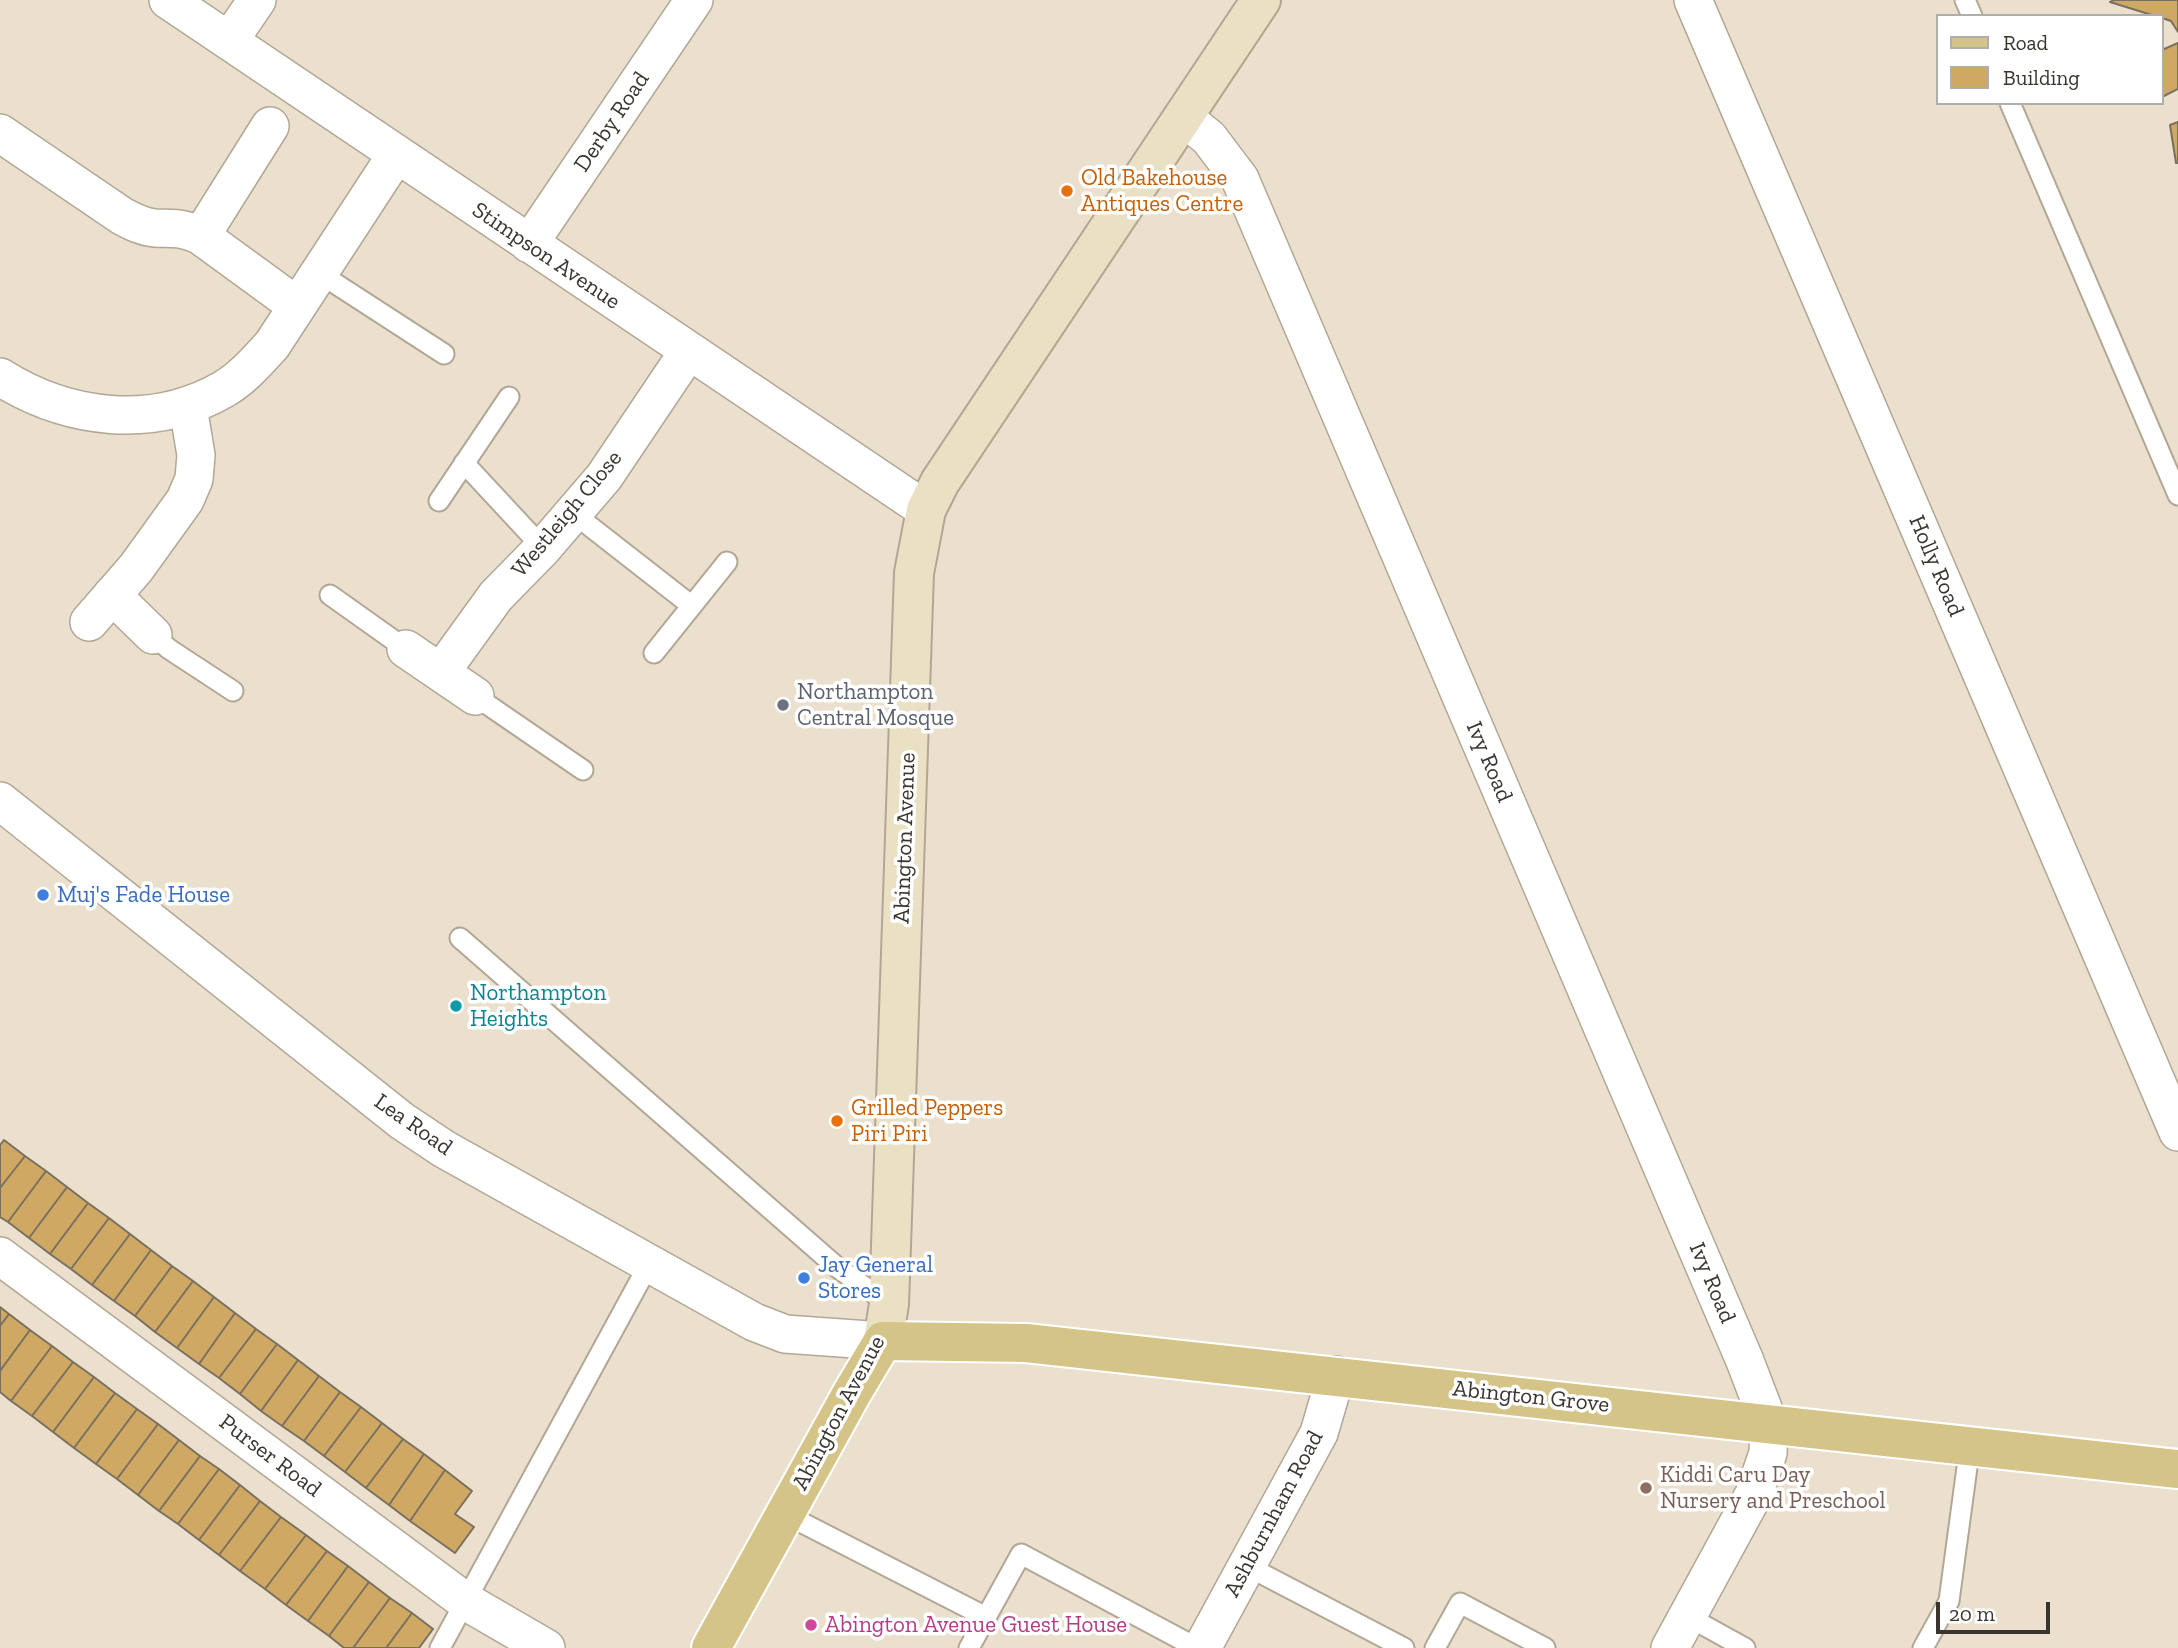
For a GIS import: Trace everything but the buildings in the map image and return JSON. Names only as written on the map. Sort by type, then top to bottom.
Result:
[{"type":"main road","name":"Abington Avenue","points":[[711,1648],[883,1341],[889,1304],[914,573],[926,510],[940,482],[1261,0]]},
{"type":"main road","name":"Abington Grove","points":[[883,1341],[1026,1343],[2178,1469]]},
{"type":"street","name":"Stimpson Avenue","points":[[168,0],[926,510]]},
{"type":"street","points":[[229,41],[257,0]]},
{"type":"street","name":"Derby Road","points":[[530,244],[694,0]]},
{"type":"street","name":"Holly Road","points":[[1693,0],[2178,1132]]},
{"type":"street","name":"Ivy Road","points":[[1183,117],[1209,138],[1240,179],[1745,1361],[1769,1424]]},
{"type":"street","points":[[201,236],[270,126]]},
{"type":"street","points":[[0,133],[122,216],[138,224],[155,228],[177,227],[201,236],[298,306]]},
{"type":"street","points":[[0,377],[30,394],[60,406],[92,414],[134,415],[188,407],[226,388],[250,368],[271,345],[396,155]]},
{"type":"street","name":"Westleigh Close","points":[[441,672],[496,596],[543,548],[604,477],[688,352]]},
{"type":"street","points":[[153,635],[100,609],[136,568],[185,500],[194,479],[195,455],[188,407]]},
{"type":"street","points":[[406,649],[475,696]]},
{"type":"street","name":"Lea Road","points":[[0,801],[402,1121],[444,1149],[737,1313],[785,1334],[883,1341]]},
{"type":"street","name":"Purser Road","points":[[0,1256],[465,1601],[546,1648]]},
{"type":"street","name":"Ashburnham Road","points":[[1199,1648],[1319,1433],[1336,1375]]},
{"type":"street","points":[[1670,1648],[1754,1494],[1768,1453],[1769,1424]]},
{"type":"lane","points":[[2011,105],[2178,495]]},
{"type":"lane","points":[[319,273],[444,354]]},
{"type":"lane","points":[[439,501],[509,397]]},
{"type":"lane","points":[[464,463],[543,548]]},
{"type":"lane","points":[[573,513],[692,606]]},
{"type":"lane","points":[[654,653],[727,562]]},
{"type":"lane","points":[[330,595],[406,649]]},
{"type":"lane","points":[[153,635],[169,649],[233,691]]},
{"type":"lane","points":[[475,696],[583,770]]},
{"type":"lane","points":[[460,938],[838,1268],[889,1304]]},
{"type":"lane","points":[[440,1648],[649,1264]]},
{"type":"lane","points":[[1923,1648],[1949,1601],[1969,1445]]},
{"type":"lane","points":[[785,1514],[986,1617]]},
{"type":"lane","points":[[969,1648],[1021,1554],[1199,1648]]},
{"type":"lane","points":[[1247,1566],[1405,1648]]},
{"type":"lane","points":[[1435,1648],[1460,1603],[1545,1648]]},
{"type":"lane","points":[[1687,1616],[1745,1648]]},
{"type":"place","name":"Old Bakehouse Antiques Centre","points":[[1067,191]]},
{"type":"place","name":"Northampton Central Mosque","points":[[783,705]]},
{"type":"place","name":"Muj's Fade House","points":[[43,895]]},
{"type":"place","name":"Northampton Heights","points":[[456,1006]]},
{"type":"place","name":"Grilled Peppers Piri Piri","points":[[837,1121]]},
{"type":"place","name":"Jay General Stores","points":[[804,1278]]},
{"type":"place","name":"Kiddi Caru Day Nursery and Preschool","points":[[1646,1488]]},
{"type":"place","name":"Abington Avenue Guest House","points":[[811,1625]]}]
